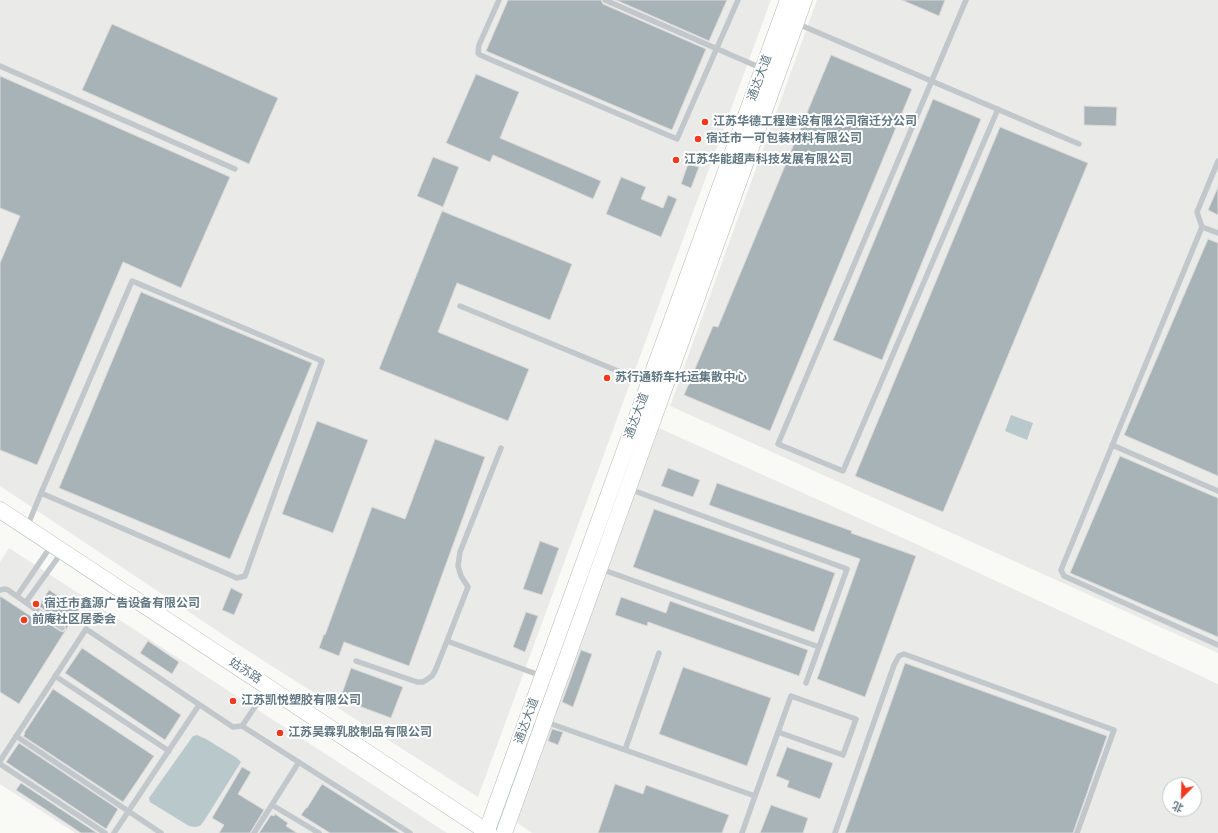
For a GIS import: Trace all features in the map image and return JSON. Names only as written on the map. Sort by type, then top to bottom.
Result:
[{"type":"main road","name":"通达大道","points":[[487,832],[613,483],[656,387],[789,21],[788,0]]},
{"type":"main road","name":"通达大道","points":[[504,833],[628,489],[656,387],[763,69],[789,21],[804,0]]},
{"type":"main road","name":"姑苏路","points":[[0,510],[487,832]]},
{"type":"lane","points":[[499,0],[479,45],[478,53],[480,55],[677,139],[738,0]]},
{"type":"lane","points":[[605,0],[763,69]]},
{"type":"lane","points":[[966,0],[778,444],[843,471],[998,109]]},
{"type":"lane","points":[[789,21],[1079,144]]},
{"type":"lane","points":[[0,66],[235,170]]},
{"type":"lane","points":[[1218,161],[1197,212],[1202,227],[1061,570],[1064,576],[1218,645]]},
{"type":"lane","points":[[1202,227],[1218,233]]},
{"type":"lane","points":[[26,527],[132,281],[322,361],[245,576],[237,578],[41,493]]},
{"type":"lane","points":[[460,306],[656,387]]},
{"type":"lane","points":[[1112,445],[1218,491]]},
{"type":"lane","points":[[356,662],[417,682],[423,682],[435,672],[468,587],[461,576],[458,566],[460,552],[501,448]]},
{"type":"lane","points":[[613,483],[847,569],[806,683]]},
{"type":"lane","points":[[17,596],[58,548]]},
{"type":"lane","points":[[26,602],[58,548]]},
{"type":"lane","points":[[584,563],[819,647]]},
{"type":"lane","points":[[0,590],[5,589],[17,596],[62,628]]},
{"type":"lane","points":[[105,833],[0,762],[86,629],[233,727],[242,726],[410,833]]},
{"type":"lane","points":[[447,641],[558,682]]},
{"type":"lane","points":[[625,750],[659,652]]},
{"type":"lane","points":[[835,833],[894,664],[899,656],[904,654],[1114,730],[1077,833]]},
{"type":"lane","points":[[55,676],[169,751]]},
{"type":"lane","points":[[242,726],[268,687]]},
{"type":"lane","points":[[742,833],[755,796],[778,732],[791,696],[856,720],[843,755],[778,732]]},
{"type":"lane","points":[[114,833],[199,705]]},
{"type":"lane","points":[[528,716],[755,796]]},
{"type":"lane","points":[[16,736],[161,833]]},
{"type":"lane","points":[[254,833],[299,762]]},
{"type":"lane","points":[[272,805],[319,833]]},
{"type":"shaded area","points":[[0,0],[771,0],[478,797],[231,640],[0,486]]},
{"type":"shaded area","points":[[817,0],[1218,0],[1218,653],[670,406]]},
{"type":"shaded area","points":[[1011,415],[1033,423],[1027,440],[1005,431]]},
{"type":"shaded area","points":[[659,428],[925,548],[1218,684],[1218,833],[532,833],[516,822]]},
{"type":"shaded area","points":[[9,548],[447,833],[75,833],[0,784],[0,562]]},
{"type":"shaded area","points":[[197,735],[237,758],[241,762],[204,821],[200,826],[195,827],[189,826],[150,802],[149,798],[193,736]]},
{"type":"building","points":[[508,0],[601,0],[603,4],[706,49],[672,130],[486,51]]},
{"type":"building","points":[[616,0],[727,0],[709,41]]},
{"type":"building","points":[[902,0],[945,0],[939,16]]},
{"type":"building","points":[[112,24],[278,98],[249,164],[82,90]]},
{"type":"building","points":[[831,55],[912,89],[770,431],[684,395],[713,326],[718,327]]},
{"type":"building","points":[[476,74],[519,92],[500,138],[601,181],[593,199],[493,155],[490,162],[446,143]]},
{"type":"building","points":[[0,76],[230,177],[181,288],[123,262],[37,465],[0,450],[0,263],[20,216],[0,208]]},
{"type":"building","points":[[933,99],[981,119],[882,360],[833,340]]},
{"type":"building","points":[[1084,106],[1117,107],[1116,126],[1084,125]]},
{"type":"building","points":[[1000,127],[1088,163],[943,512],[855,476]]},
{"type":"building","points":[[433,157],[459,167],[443,207],[417,196]]},
{"type":"building","points":[[688,164],[699,167],[691,188],[681,184]]},
{"type":"building","points":[[621,177],[646,187],[641,199],[663,208],[668,195],[677,199],[661,237],[606,214]]},
{"type":"building","points":[[1218,187],[1218,215],[1208,210]]},
{"type":"building","points":[[442,211],[572,264],[550,320],[457,283],[438,332],[529,369],[508,421],[379,369]]},
{"type":"building","points":[[1208,239],[1218,243],[1218,476],[1124,435]]},
{"type":"building","points":[[141,292],[312,363],[230,559],[59,488]]},
{"type":"building","points":[[317,421],[368,440],[333,533],[282,514]]},
{"type":"building","points":[[435,439],[485,457],[409,666],[344,642],[339,656],[319,648],[372,507],[405,519]]},
{"type":"building","points":[[1120,456],[1218,498],[1218,637],[1070,573]]},
{"type":"building","points":[[668,468],[700,480],[693,497],[661,486]]},
{"type":"building","points":[[717,483],[852,531],[851,533],[916,556],[865,697],[817,679],[860,559],[709,505]]},
{"type":"building","points":[[654,509],[835,573],[814,632],[633,567]]},
{"type":"building","points":[[540,541],[559,548],[542,595],[523,589]]},
{"type":"building","points":[[231,588],[243,594],[234,615],[222,610]]},
{"type":"building","points":[[49,590],[79,609],[19,704],[0,692],[0,596],[32,617],[34,614],[63,632],[66,629],[65,625],[39,606]]},
{"type":"building","points":[[621,597],[666,613],[670,601],[808,650],[799,676],[648,622],[647,626],[615,615]]},
{"type":"building","points":[[526,612],[538,616],[525,652],[513,647]]},
{"type":"building","points":[[148,641],[179,662],[172,674],[140,653]]},
{"type":"building","points":[[82,648],[181,715],[165,740],[65,673]]},
{"type":"building","points":[[581,650],[592,654],[573,707],[562,702]]},
{"type":"building","points":[[905,663],[1107,736],[1073,833],[845,833]]},
{"type":"building","points":[[683,667],[771,698],[747,766],[659,734]]},
{"type":"building","points":[[351,668],[403,687],[391,718],[340,699]]},
{"type":"building","points":[[53,689],[154,756],[123,802],[23,736]]},
{"type":"building","points":[[552,729],[563,732],[558,745],[548,741]]},
{"type":"building","points":[[19,743],[118,809],[106,829],[6,762]]},
{"type":"building","points":[[787,747],[833,763],[820,799],[787,787],[789,781],[776,776]]},
{"type":"building","points":[[242,767],[251,772],[238,794],[264,810],[250,833],[219,833],[224,825],[212,818]]},
{"type":"building","points":[[21,783],[97,833],[81,833],[16,790]]},
{"type":"building","points":[[322,784],[400,833],[330,833],[301,815]]},
{"type":"building","points":[[615,784],[643,794],[646,785],[729,815],[722,833],[598,833]]},
{"type":"building","points":[[771,805],[808,818],[803,833],[760,833]]},
{"type":"building","points":[[275,814],[288,823],[286,826],[297,833],[259,833],[271,815],[274,816]]},
{"type":"place","name":"江苏华德工程建设有限公司宿迁分公司","points":[[705,122]]},
{"type":"place","name":"宿迁市一可包装材料有限公司","points":[[698,139]]},
{"type":"place","name":"江苏华能超声科技发展有限公司","points":[[676,160]]},
{"type":"place","name":"苏行通轿车托运集散中心","points":[[607,378]]},
{"type":"place","name":"宿迁市鑫源广告设备有限公司","points":[[36,604]]},
{"type":"place","name":"前庵社区居委会","points":[[24,620]]},
{"type":"place","name":"江苏凯悦塑胶有限公司","points":[[233,701]]},
{"type":"place","name":"江苏昊霖乳胶制品有限公司","points":[[280,733]]}]
